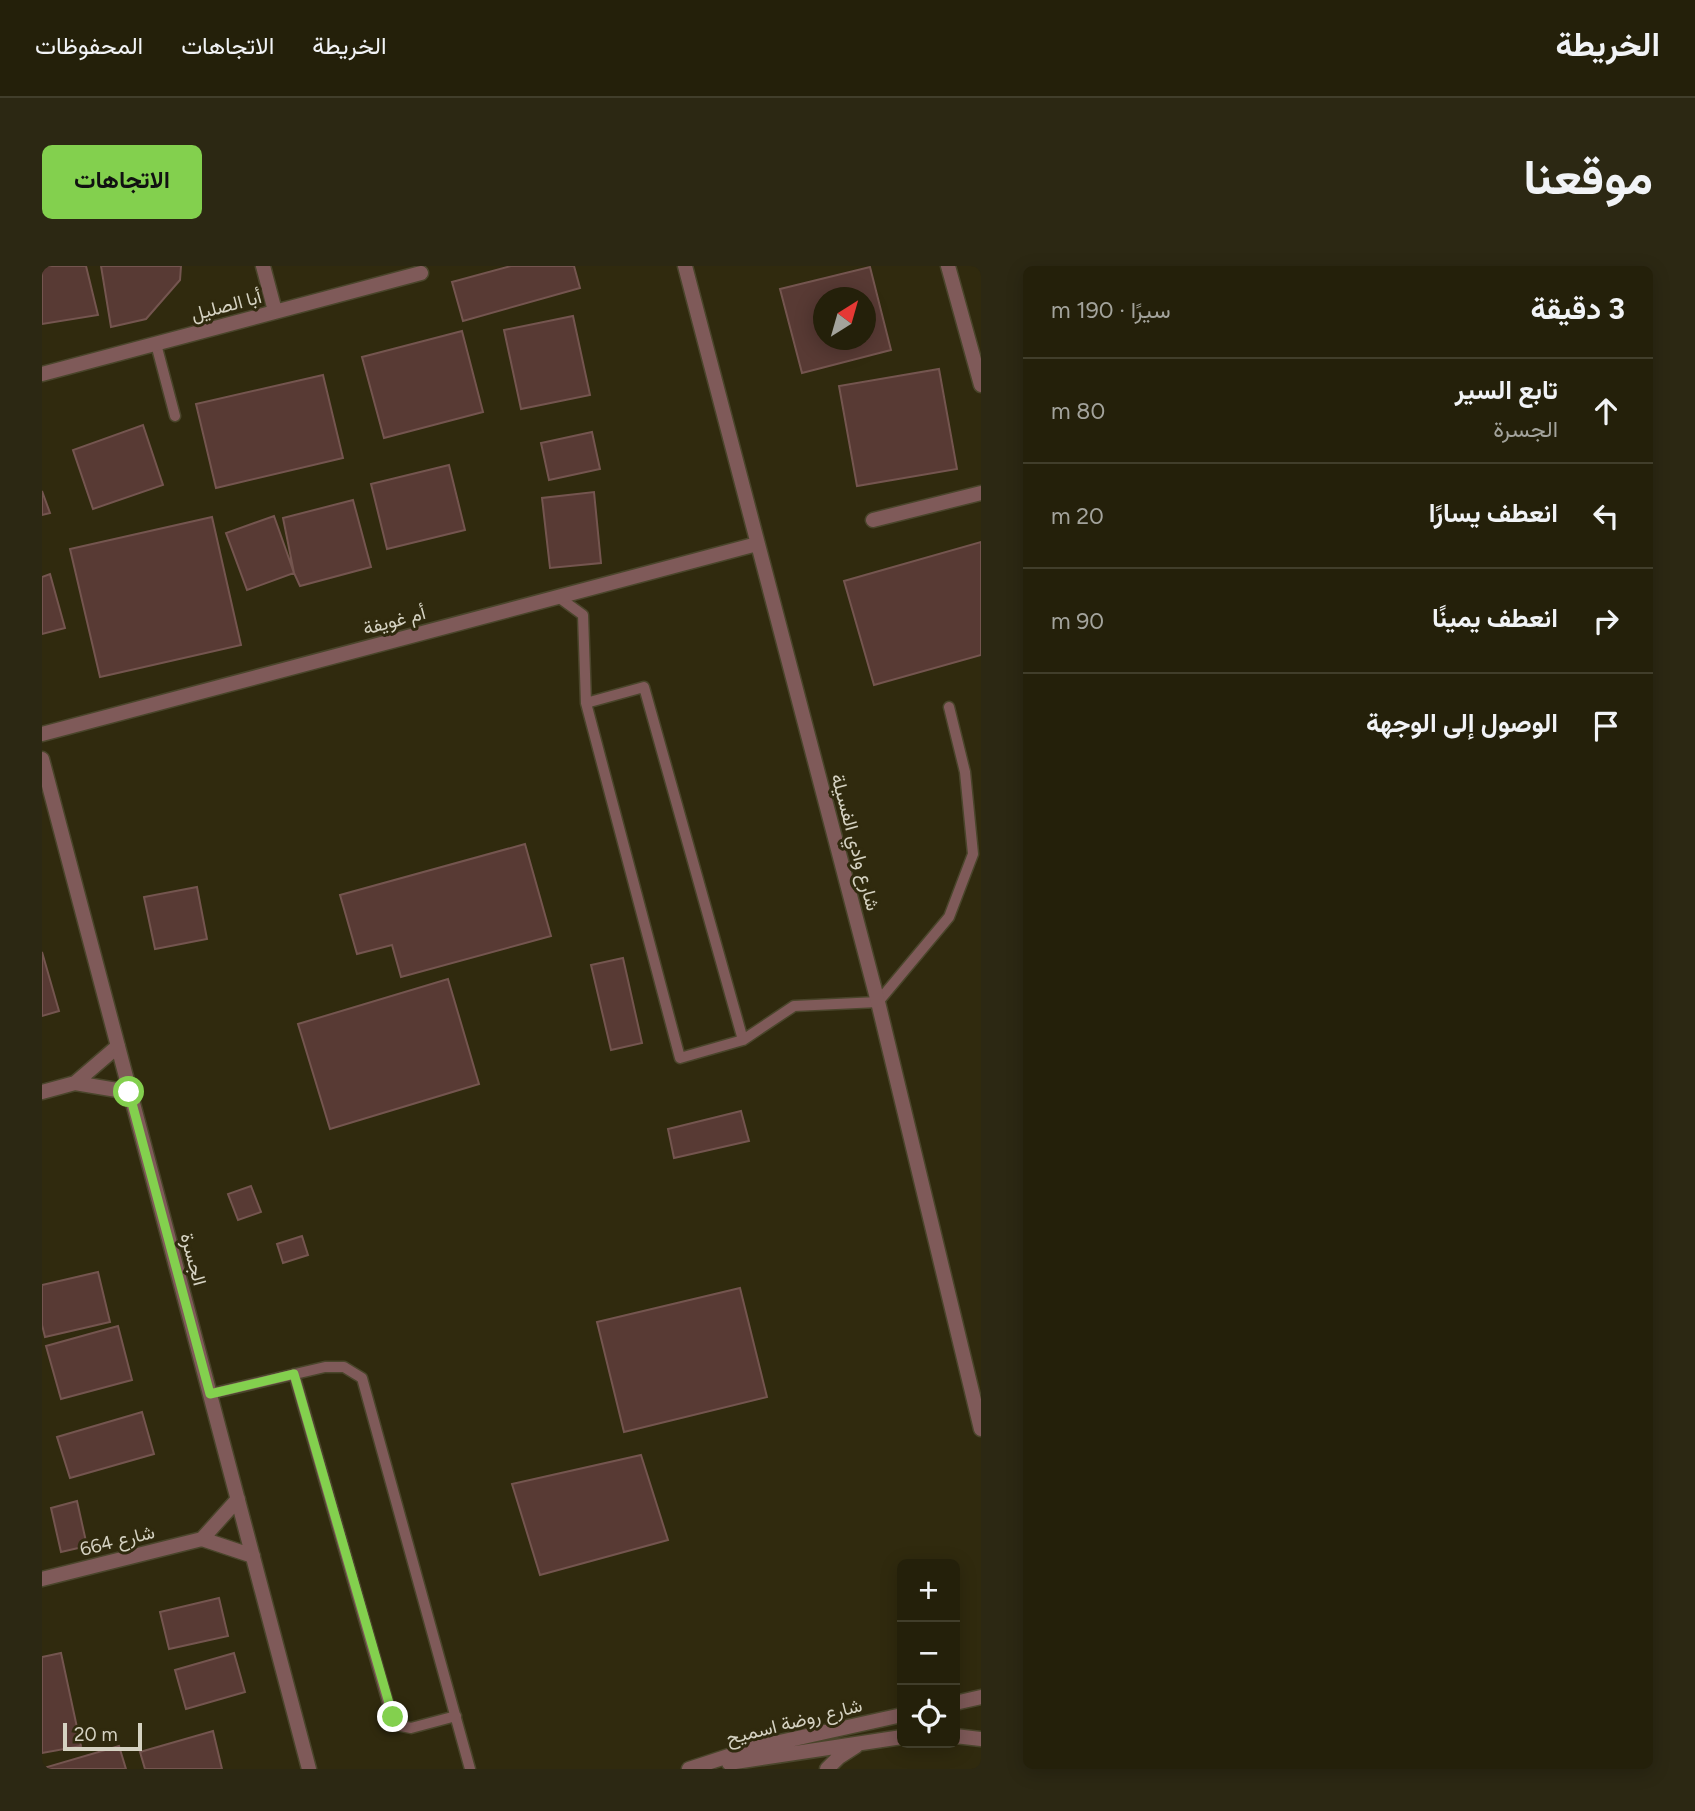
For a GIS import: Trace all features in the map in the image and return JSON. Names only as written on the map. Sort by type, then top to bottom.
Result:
[{"type":"street","points":[[263,266],[275,311]]},
{"type":"street","name":"شارع وادي الفسيلة","points":[[685,266],[878,1002],[981,1429]]},
{"type":"street","points":[[948,266],[981,385]]},
{"type":"street","name":"أبا الصليل","points":[[42,374],[421,273]]},
{"type":"street","points":[[873,520],[981,493]]},
{"type":"street","name":"أم غويفة","points":[[42,734],[757,544]]},
{"type":"street","name":"الجسرة","points":[[42,759],[309,1769]]},
{"type":"street","points":[[75,1083],[118,1046]]},
{"type":"street","points":[[42,1092],[75,1083],[129,1092]]},
{"type":"street","points":[[237,1499],[202,1539],[253,1556]]},
{"type":"street","name":"شارع 664","points":[[42,1579],[202,1539]]},
{"type":"street","points":[[960,1702],[981,1697]]},
{"type":"street","name":"شارع روضة اسميح","points":[[693,1768],[753,1748],[897,1716]]},
{"type":"street","points":[[960,1737],[981,1740]]},
{"type":"street","name":"شارع روضة اسميح","points":[[693,1768],[760,1764],[861,1742],[897,1738]]},
{"type":"street","points":[[827,1769],[861,1742]]},
{"type":"lane","points":[[156,344],[175,416]]},
{"type":"lane","points":[[557,596],[583,615],[586,703],[680,1058],[743,1040],[794,1006],[878,1002],[949,917],[973,854],[965,772],[949,707]]},
{"type":"lane","points":[[586,703],[644,687],[743,1040]]},
{"type":"lane","points":[[210,1394],[325,1367],[344,1367],[362,1378],[470,1769]]},
{"type":"lane","points":[[294,1374],[393,1717],[401,1727],[411,1728],[456,1716]]},
{"type":"building","points":[[42,266],[86,266],[98,315],[42,324]]},
{"type":"building","points":[[101,266],[181,266],[180,280],[146,319],[111,327]]},
{"type":"building","points":[[511,266],[574,266],[580,288],[463,321],[452,282]]},
{"type":"building","points":[[870,267],[875,287],[813,287],[813,350],[876,350],[876,291],[891,350],[802,373],[780,289]]},
{"type":"building","points":[[573,316],[590,395],[521,409],[504,330]]},
{"type":"building","points":[[462,331],[483,412],[384,438],[362,357]]},
{"type":"building","points":[[939,369],[957,469],[857,486],[839,386]]},
{"type":"building","points":[[323,375],[343,458],[216,488],[196,404]]},
{"type":"building","points":[[143,425],[163,485],[93,509],[73,450]]},
{"type":"building","points":[[592,432],[600,469],[549,480],[541,443]]},
{"type":"building","points":[[449,465],[465,530],[387,549],[371,484]]},
{"type":"building","points":[[42,491],[50,513],[42,515]]},
{"type":"building","points":[[594,492],[601,563],[550,568],[542,498]]},
{"type":"building","points":[[353,500],[371,567],[300,586],[294,573],[283,518]]},
{"type":"building","points":[[274,516],[294,573],[247,590],[226,533]]},
{"type":"building","points":[[212,517],[241,645],[100,677],[70,549]]},
{"type":"building","points":[[981,542],[981,655],[874,685],[844,581]]},
{"type":"building","points":[[50,574],[65,628],[42,634],[42,577]]},
{"type":"building","points":[[525,844],[551,936],[401,977],[392,945],[357,954],[340,895]]},
{"type":"building","points":[[197,887],[207,939],[155,949],[144,897]]},
{"type":"building","points":[[42,952],[59,1011],[42,1016]]},
{"type":"building","points":[[623,958],[642,1043],[611,1050],[591,965]]},
{"type":"building","points":[[448,979],[479,1084],[330,1129],[298,1024]]},
{"type":"building","points":[[741,1111],[749,1141],[674,1158],[668,1129]]},
{"type":"building","points":[[251,1186],[261,1212],[238,1220],[228,1194]]},
{"type":"building","points":[[302,1236],[308,1255],[283,1263],[277,1244]]},
{"type":"building","points":[[98,1272],[110,1322],[45,1337],[42,1325],[42,1285]]},
{"type":"building","points":[[740,1288],[767,1397],[624,1432],[597,1322]]},
{"type":"building","points":[[118,1326],[132,1380],[61,1399],[46,1346]]},
{"type":"building","points":[[142,1412],[154,1454],[70,1478],[57,1437]]},
{"type":"building","points":[[641,1455],[668,1540],[540,1575],[512,1484]]},
{"type":"building","points":[[77,1501],[87,1546],[61,1552],[51,1508]]},
{"type":"building","points":[[219,1598],[228,1636],[169,1649],[160,1612]]},
{"type":"building","points":[[61,1653],[81,1746],[42,1753],[42,1657]]},
{"type":"building","points":[[234,1653],[245,1692],[186,1709],[175,1670]]},
{"type":"building","points":[[213,1731],[222,1769],[145,1769],[140,1752]]},
{"type":"building","points":[[119,1746],[126,1769],[47,1767]]},
{"type":"route","points":[[129,1092],[210,1394],[294,1374],[393,1717]]}]
